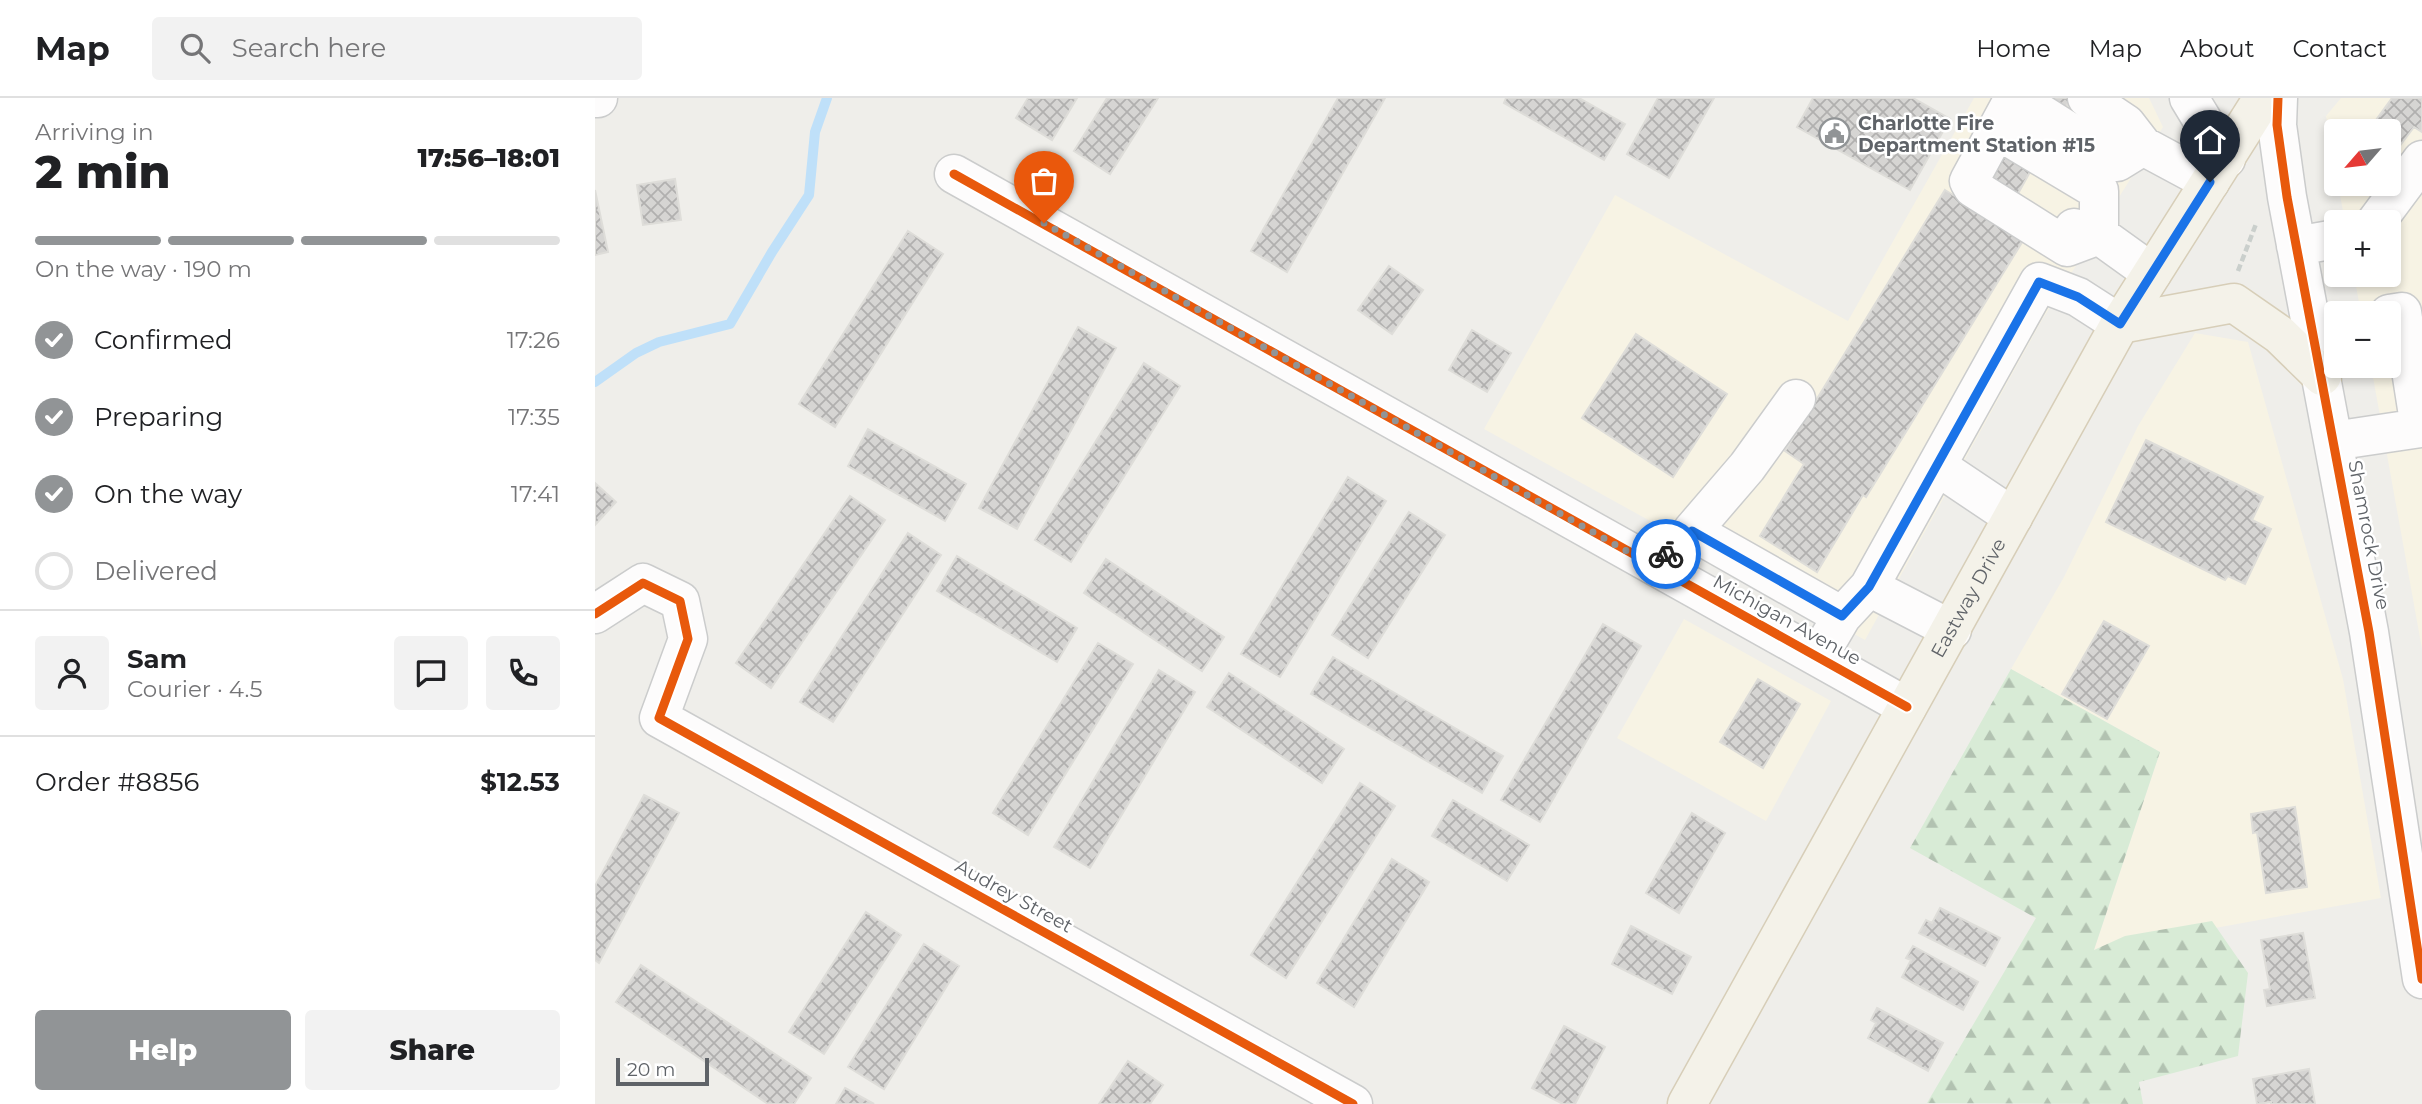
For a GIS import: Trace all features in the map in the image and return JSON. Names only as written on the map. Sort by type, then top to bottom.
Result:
[{"type":"main road","name":"Eastway Drive","points":[[1687,1104],[2120,324],[2263,98]]},
{"type":"main road","points":[[2120,324],[2234,303],[2280,335],[2322,376]]},
{"type":"street","points":[[2049,98],[2125,147],[2131,122]]},
{"type":"street","points":[[2087,98],[2218,170]]},
{"type":"street","points":[[2189,98],[2218,170]]},
{"type":"street","name":"Shamrock Drive","points":[[2277,98],[2277,125],[2296,246],[2324,324],[2322,376],[2369,632],[2407,780],[2422,979]]},
{"type":"street","points":[[1993,137],[2117,162],[2131,122]]},
{"type":"street","points":[[1993,137],[1973,188],[2067,247],[2099,235]]},
{"type":"street","points":[[1993,137],[2099,191],[2099,235]]},
{"type":"street","points":[[2385,210],[2422,160]]},
{"type":"street","name":"Michigan Avenue","points":[[954,174],[1907,707]]},
{"type":"street","points":[[2099,235],[2152,273]]},
{"type":"street","points":[[2296,246],[2324,241]]},
{"type":"street","points":[[1818,657],[1842,616],[1869,587],[2039,282],[2078,297],[2120,324]]},
{"type":"street","points":[[2333,441],[2421,435],[2416,362],[2401,312]]},
{"type":"street","points":[[1655,567],[1671,547],[1692,531],[1747,467],[1796,399]]},
{"type":"street","points":[[1937,466],[2013,517]]},
{"type":"street","points":[[1692,531],[1842,616]]},
{"type":"street","name":"Audrey Street","points":[[595,614],[643,583],[680,601],[688,639],[659,718],[1353,1104]]},
{"type":"street","points":[[1869,587],[1952,630]]},
{"type":"path","points":[[2236,276],[2260,215]]},
{"type":"shaded area","points":[[1974,98],[2149,98],[2163,127],[2042,320],[1865,640],[1484,429],[1615,195],[1848,321]]},
{"type":"shaded area","points":[[2341,98],[2422,98],[2422,649],[2373,378],[2401,378],[2401,301],[2359,301],[2356,287],[2401,287],[2401,210],[2343,210],[2340,196],[2401,196],[2401,119],[2327,119],[2326,116]]},
{"type":"shaded area","points":[[2195,333],[2248,342],[2343,679],[2381,898],[2094,950],[2160,752],[2011,669],[2064,577],[2138,426]]},
{"type":"shaded area","points":[[1684,619],[1831,701],[1766,821],[1617,738]]},
{"type":"green space","points":[[2011,669],[2160,752],[2094,950],[2125,936],[2212,921],[2248,973],[2238,1056],[2139,1082],[2143,1104],[1927,1103],[2036,918],[1910,848]]},
{"type":"building","points":[[1028,98],[1077,98],[1052,140],[1016,118]]},
{"type":"building","points":[[1107,98],[1158,98],[1110,174],[1074,151]]},
{"type":"building","points":[[1338,98],[1385,98],[1287,272],[1251,251]]},
{"type":"building","points":[[1506,98],[1579,98],[1625,124],[1604,160],[1504,103]]},
{"type":"building","points":[[1658,98],[1714,98],[1669,178],[1627,154]]},
{"type":"building","points":[[1813,98],[1913,98],[1950,119],[1910,190],[1797,127]]},
{"type":"building","points":[[2033,98],[2071,98],[2005,217],[1976,200]]},
{"type":"building","points":[[2392,98],[2422,98],[2422,132],[2414,127],[2401,144],[2401,119],[2377,119]]},
{"type":"building","points":[[675,179],[681,220],[643,225],[637,185]]},
{"type":"building","points":[[595,190],[608,252],[595,255]]},
{"type":"building","points":[[1945,190],[2024,239],[1817,572],[1760,536],[1804,464],[1785,451]]},
{"type":"building","points":[[908,231],[943,254],[835,427],[799,404]]},
{"type":"building","points":[[1389,266],[1423,290],[1392,334],[1358,310]]},
{"type":"building","points":[[1078,327],[1116,348],[1017,529],[979,508]]},
{"type":"building","points":[[1472,330],[1511,353],[1487,392],[1449,370]]},
{"type":"building","points":[[1636,334],[1727,394],[1673,477],[1582,418]]},
{"type":"building","points":[[1144,363],[1180,386],[1071,562],[1035,540]]},
{"type":"building","points":[[868,429],[966,484],[945,521],[848,466]]},
{"type":"building","points":[[2146,440],[2263,497],[2252,520],[2271,529],[2245,584],[2228,576],[2225,580],[2106,522]]},
{"type":"building","points":[[1348,477],[1386,501],[1280,677],[1241,654]]},
{"type":"building","points":[[595,483],[616,502],[595,525]]},
{"type":"building","points":[[850,496],[885,520],[771,688],[736,663]]},
{"type":"building","points":[[1409,512],[1445,535],[1368,658],[1332,635]]},
{"type":"building","points":[[908,533],[941,555],[833,722],[800,702]]},
{"type":"building","points":[[957,556],[1077,628],[1057,662],[937,591]]},
{"type":"building","points":[[1106,559],[1224,637],[1202,671],[1084,593]]},
{"type":"building","points":[[2104,621],[2149,646],[2107,719],[2062,694]]},
{"type":"building","points":[[1603,624],[1641,646],[1540,822],[1501,800]]},
{"type":"building","points":[[1098,643],[1133,664],[1028,835],[993,813]]},
{"type":"building","points":[[1333,657],[1503,756],[1482,793],[1311,694]]},
{"type":"building","points":[[1159,670],[1195,692],[1090,868],[1054,847]]},
{"type":"building","points":[[1229,673],[1344,749],[1322,783],[1207,707]]},
{"type":"building","points":[[1758,679],[1800,704],[1763,768],[1720,742]]},
{"type":"building","points":[[1360,783],[1395,806],[1286,978],[1251,955]]},
{"type":"building","points":[[644,795],[679,813],[599,963],[595,960],[595,886]]},
{"type":"building","points":[[1453,800],[1529,845],[1507,881],[1432,836]]},
{"type":"building","points":[[2295,807],[2307,887],[2266,893],[2257,832],[2253,833],[2251,814]]},
{"type":"building","points":[[1692,813],[1725,833],[1679,913],[1646,893]]},
{"type":"building","points":[[1392,859],[1429,882],[1354,1007],[1317,983]]},
{"type":"building","points":[[1940,908],[2000,938],[1985,966],[1919,933],[1926,920],[1932,923]]},
{"type":"building","points":[[866,912],[901,935],[824,1054],[789,1032]]},
{"type":"building","points":[[1631,926],[1691,957],[1672,994],[1612,964]]},
{"type":"building","points":[[2303,933],[2315,998],[2267,1006],[2264,990],[2270,989],[2261,940]]},
{"type":"building","points":[[924,944],[959,966],[884,1089],[848,1067]]},
{"type":"building","points":[[1913,946],[1978,982],[1963,1010],[1902,977],[1911,960],[1906,958]]},
{"type":"building","points":[[641,965],[811,1078],[794,1104],[768,1104],[616,1002]]},
{"type":"building","points":[[1877,1008],[1943,1043],[1928,1071],[1868,1038],[1876,1023],[1871,1020]]},
{"type":"building","points":[[1564,1026],[1605,1047],[1575,1104],[1563,1104],[1532,1088]]},
{"type":"building","points":[[1128,1061],[1163,1085],[1150,1104],[1099,1104]]},
{"type":"building","points":[[2309,1069],[2315,1104],[2257,1104],[2253,1079]]},
{"type":"building","points":[[845,1088],[874,1104],[836,1104]]},
{"type":"waterway","points":[[595,382],[636,353],[659,342],[730,324],[809,195],[815,132],[827,98]]},
{"type":"cycle path","points":[[2278,98],[2277,125],[2287,197],[2369,632],[2422,979]]},
{"type":"cycle path","points":[[954,174],[1907,707]]},
{"type":"cycle path","points":[[595,614],[643,583],[680,601],[688,639],[659,718],[1353,1104]]},
{"type":"way so far","points":[[1044,223],[1655,567],[1666,554]]},
{"type":"place","name":"Charlotte Fire Department Station #15","points":[[1835,134]]},
{"type":"route","points":[[1666,554],[1692,531],[1842,616],[1869,587],[2039,282],[2078,297],[2120,324],[2210,182]]}]
